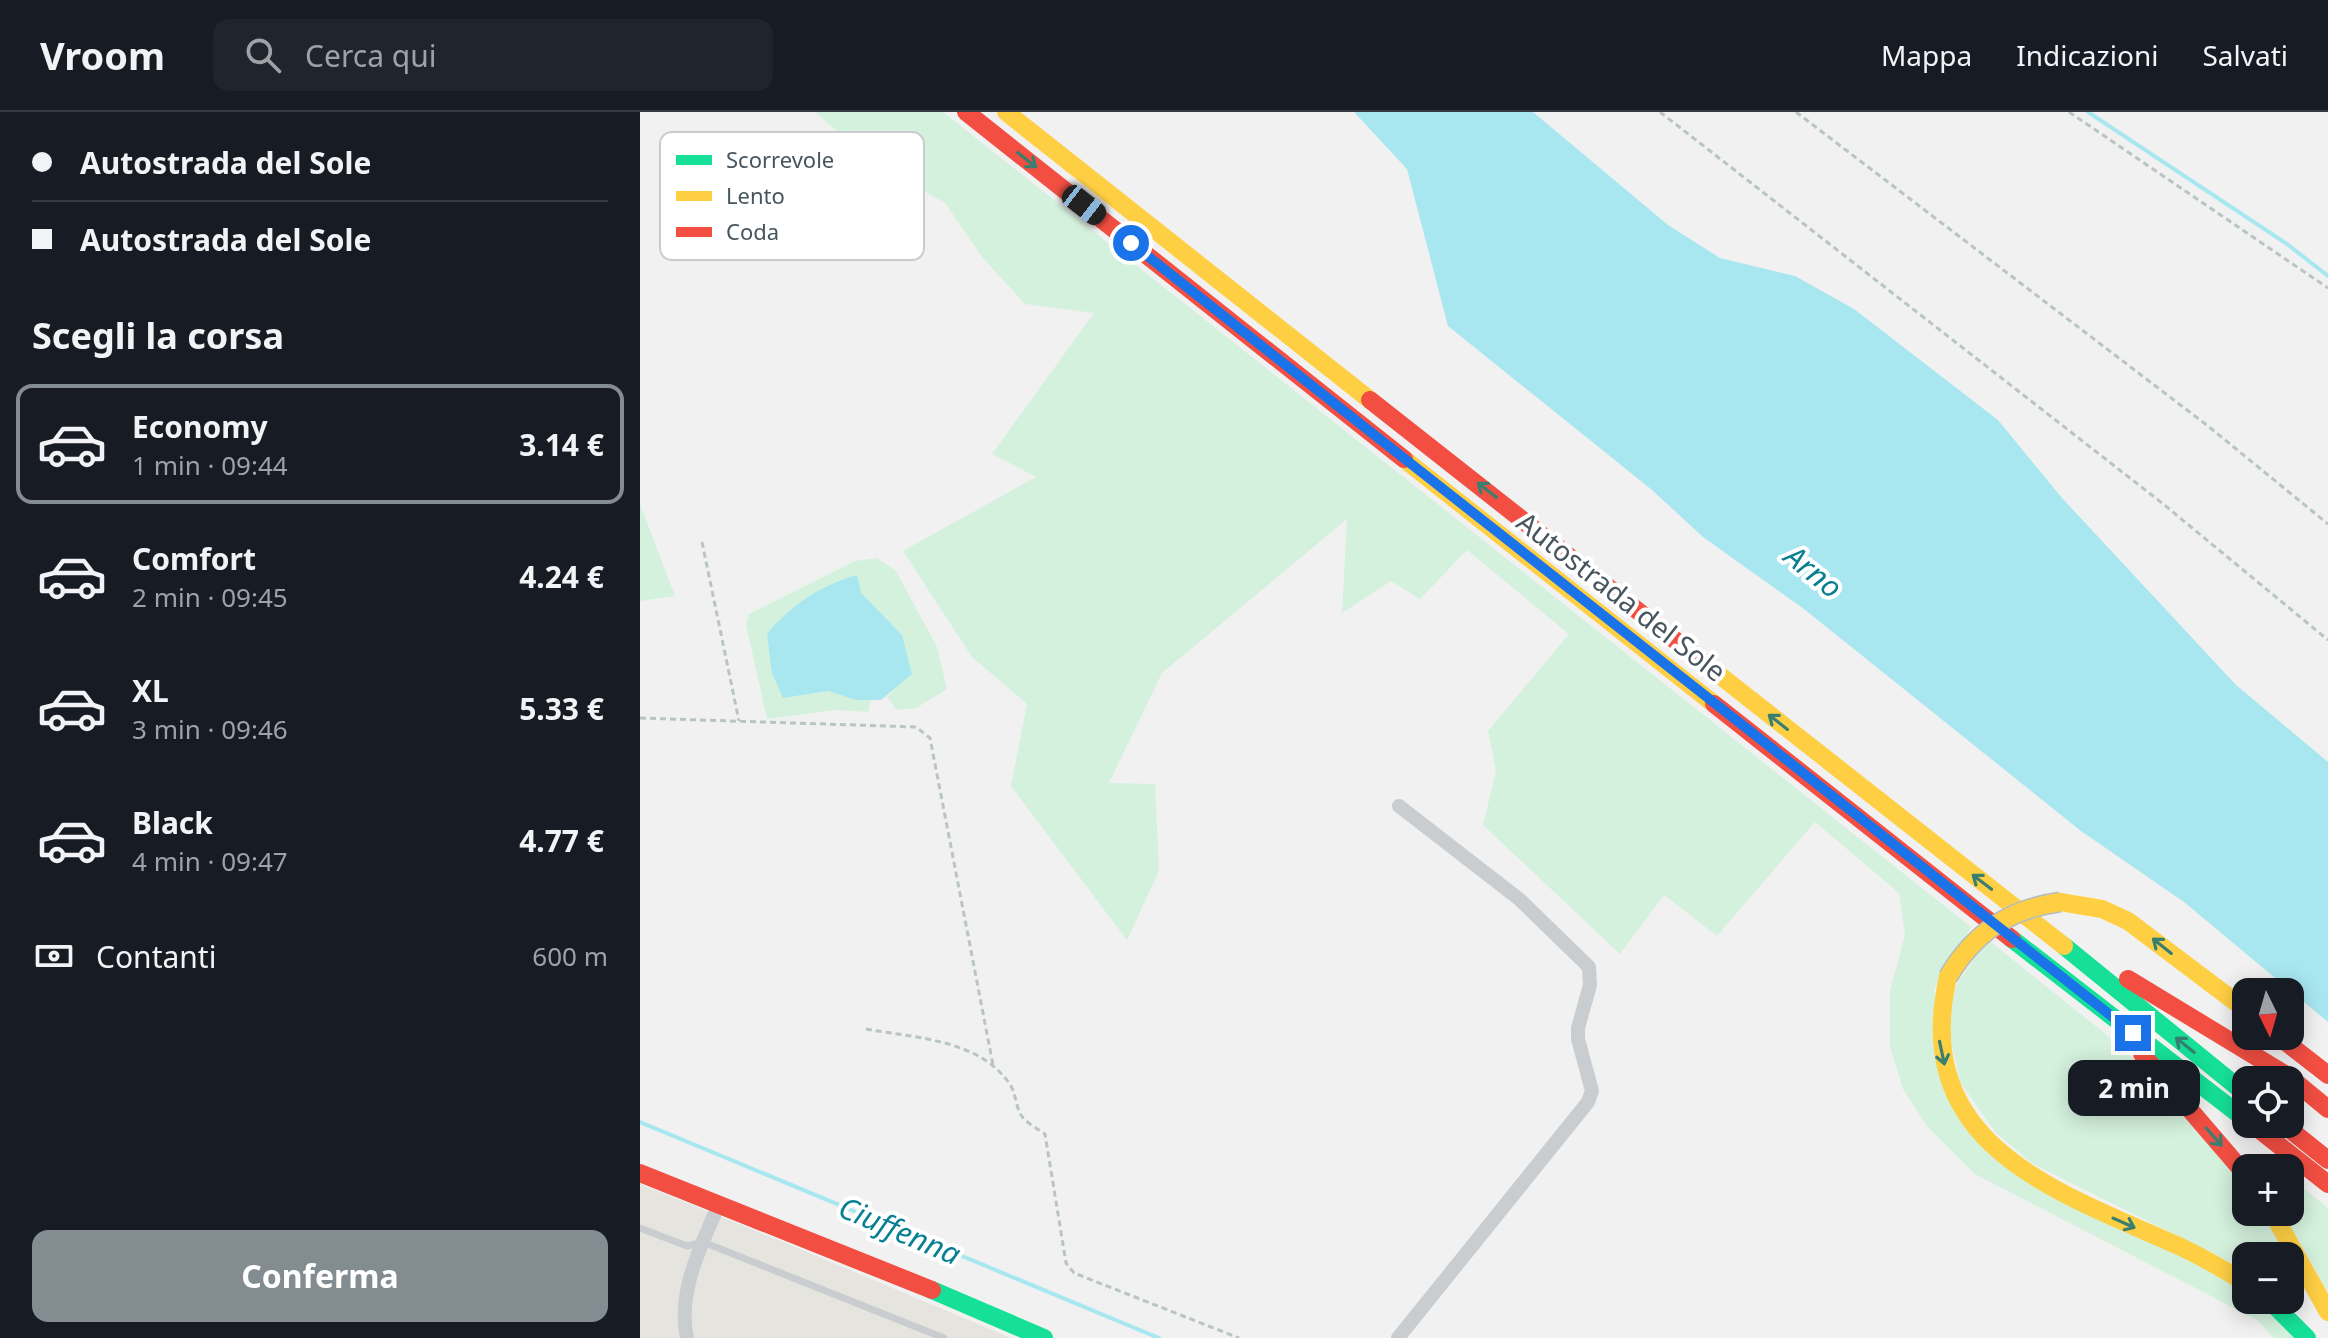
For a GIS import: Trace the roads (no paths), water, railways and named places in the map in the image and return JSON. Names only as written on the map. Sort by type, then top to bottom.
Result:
[{"type":"main road","name":"Autostrada del Sole","points":[[966,112],[2108,1015],[2232,1109]]},
{"type":"main road","name":"Autostrada del Sole","points":[[1006,112],[2032,920],[2232,1083]]},
{"type":"main road","points":[[2232,999],[2128,921],[2102,909],[2060,902],[2026,908],[1996,922],[1966,949],[1948,977],[1938,1019],[1943,1060],[1951,1086],[1994,1145],[2013,1163],[2052,1190],[2205,1258],[2232,1274]]},
{"type":"main road","points":[[2032,920],[2269,1064],[2328,1109]]},
{"type":"main road","points":[[2108,1015],[2232,1159]]},
{"type":"main road","points":[[2296,1050],[2328,1075]]},
{"type":"main road","points":[[2270,1138],[2328,1184]]},
{"type":"main road","points":[[2300,1138],[2328,1160]]},
{"type":"main road","points":[[640,1173],[926,1287],[1044,1338]]},
{"type":"main road","points":[[2280,1226],[2328,1312]]},
{"type":"main road","points":[[2283,1314],[2307,1338]]},
{"type":"street","points":[[1398,1338],[1588,1102],[1592,1091],[1578,1039],[1590,985],[1589,967],[1519,899],[1399,806]]},
{"type":"street","points":[[687,1338],[684,1310],[690,1279],[719,1204]]},
{"type":"lane","points":[[640,1228],[687,1246],[703,1242],[944,1338]]},
{"type":"water","name":"Arno","points":[[1354,112],[1533,112],[1668,225],[1720,258],[1795,276],[1854,309],[1998,420],[2062,498],[2236,685],[2328,762],[2328,1022],[2304,1002],[2304,978],[2275,978],[2184,902],[2081,831],[1804,609],[1703,537],[1652,490],[1448,326],[1407,169]]},
{"type":"water","points":[[857,575],[861,593],[902,635],[912,674],[881,700],[856,700],[828,691],[783,698],[772,673],[767,634],[807,598],[831,584]]},
{"type":"waterway","points":[[2088,112],[2287,244],[2328,276]]},
{"type":"waterway","name":"Ciuffenna","points":[[640,1122],[1159,1338]]}]
